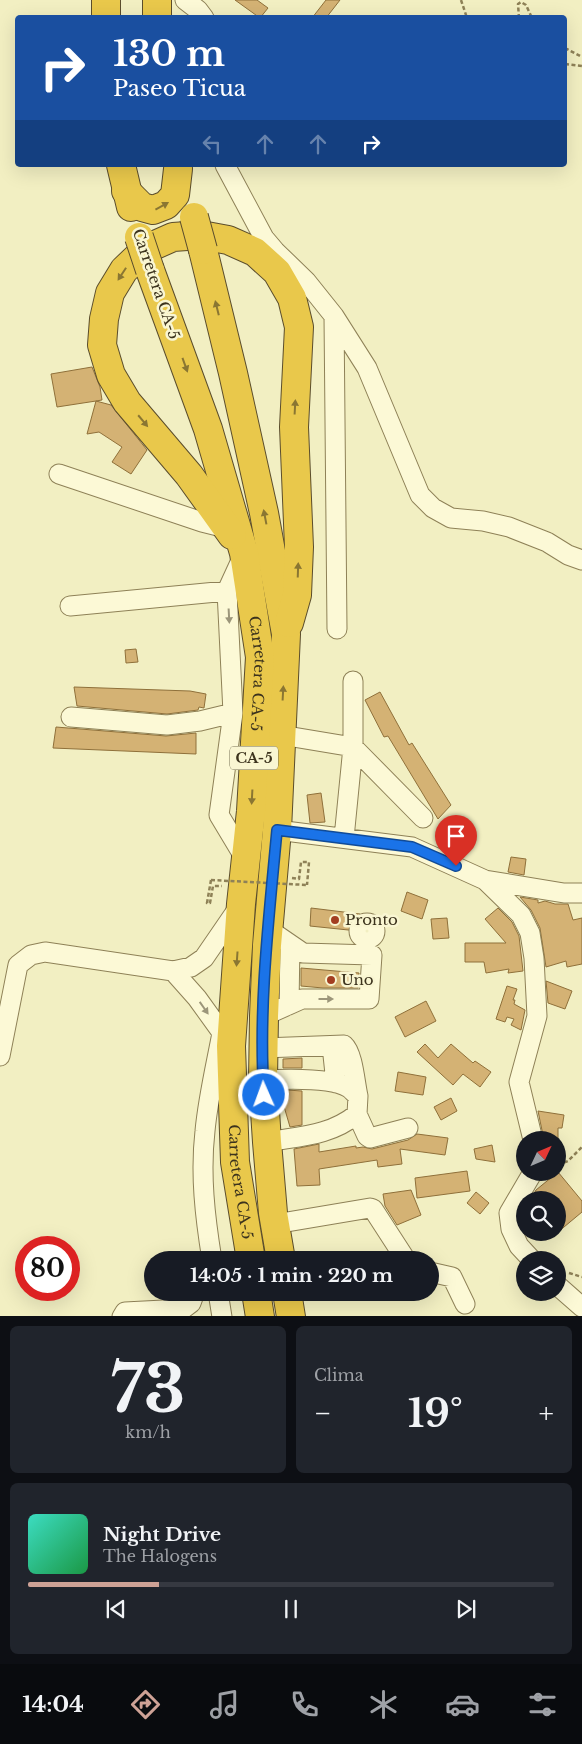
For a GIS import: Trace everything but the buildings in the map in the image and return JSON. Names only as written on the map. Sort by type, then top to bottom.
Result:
[{"type":"highway","points":[[106,0],[106,15]]},
{"type":"highway","points":[[157,0],[157,15]]},
{"type":"highway","points":[[124,178],[142,207],[154,210],[166,205],[175,195],[178,167]]},
{"type":"highway","name":"Carretera CA-5","points":[[178,167],[203,250],[233,373],[264,513],[286,634],[277,830],[279,937],[264,1016],[263,1080],[267,1142],[280,1251]]},
{"type":"highway","name":"Carretera CA-5","points":[[124,178],[139,237],[208,429],[244,553],[260,657],[251,811],[226,1040],[234,1162],[249,1251]]},
{"type":"highway","points":[[244,553],[189,475],[127,402],[111,375],[102,345],[104,319],[110,293],[124,270],[146,249],[173,237],[201,235],[228,240],[251,236],[255,252],[277,272],[292,298],[299,327],[294,427],[299,547],[297,595],[286,634]]},
{"type":"highway","points":[[258,1301],[260,1316]]},
{"type":"highway","points":[[288,1301],[291,1316]]},
{"type":"street","points":[[227,167],[251,236],[264,238],[306,281],[334,316],[367,368],[420,495],[433,508],[451,518],[483,521],[509,527],[547,542],[568,555],[582,560]]},
{"type":"street","points":[[334,316],[337,629]]},
{"type":"street","points":[[59,474],[202,522],[226,528]]},
{"type":"street","points":[[244,553],[227,590],[233,713],[219,815],[246,860]]},
{"type":"street","points":[[70,606],[227,590]]},
{"type":"street","points":[[344,838],[353,747],[352,681]]},
{"type":"street","points":[[71,717],[167,724],[200,721],[233,713]]},
{"type":"street","points":[[281,735],[353,747],[423,818]]},
{"type":"street","points":[[277,830],[412,847],[485,880],[564,893],[582,893]]},
{"type":"street","points":[[485,880],[520,915],[530,932],[534,958],[537,1016],[519,1082],[531,1131]]},
{"type":"street","points":[[0,1056],[18,965],[31,955],[45,952],[174,971],[191,967],[204,958],[241,904]]},
{"type":"street","points":[[279,937],[288,1005]]},
{"type":"street","points":[[264,1016],[302,999],[368,999],[369,943],[349,954],[303,953],[279,937]]},
{"type":"street","points":[[174,971],[197,998],[226,1040],[205,1131],[203,1190],[211,1251]]},
{"type":"street","points":[[264,1048],[344,1045],[350,1056],[357,1105],[347,1122],[313,1136],[267,1142]]},
{"type":"street","points":[[332,1046],[336,1083]]},
{"type":"street","points":[[263,1080],[289,1079],[336,1083],[350,1088],[367,1136],[370,1138],[408,1128]]},
{"type":"street","points":[[524,1251],[519,1246],[511,1229],[510,1213],[528,1181]]},
{"type":"street","points":[[275,1224],[370,1208],[373,1209],[400,1251]]},
{"type":"street","points":[[201,1251],[206,1222]]},
{"type":"street","points":[[439,1274],[452,1277],[465,1304]]},
{"type":"street","points":[[566,1293],[582,1307]]},
{"type":"street","points":[[122,1316],[125,1312],[183,1309],[191,1301]]},
{"type":"street","points":[[220,1301],[222,1316]]},
{"type":"path","points":[[461,0],[467,15]]},
{"type":"path","points":[[519,15],[518,4],[521,2],[526,5],[531,15]]},
{"type":"path","points":[[567,49],[582,57]]},
{"type":"path","points":[[567,64],[582,66]]},
{"type":"path","points":[[213,886],[210,903],[207,903],[211,880],[307,885],[309,862],[301,862],[299,879]]},
{"type":"path","points":[[566,1161],[582,1147]]},
{"type":"place","name":"Pronto","points":[[335,920]]},
{"type":"place","name":"Uno","points":[[331,980]]},
{"type":"route","points":[[264,1095],[264,1016],[267,945],[277,830],[412,847],[456,866]]}]
